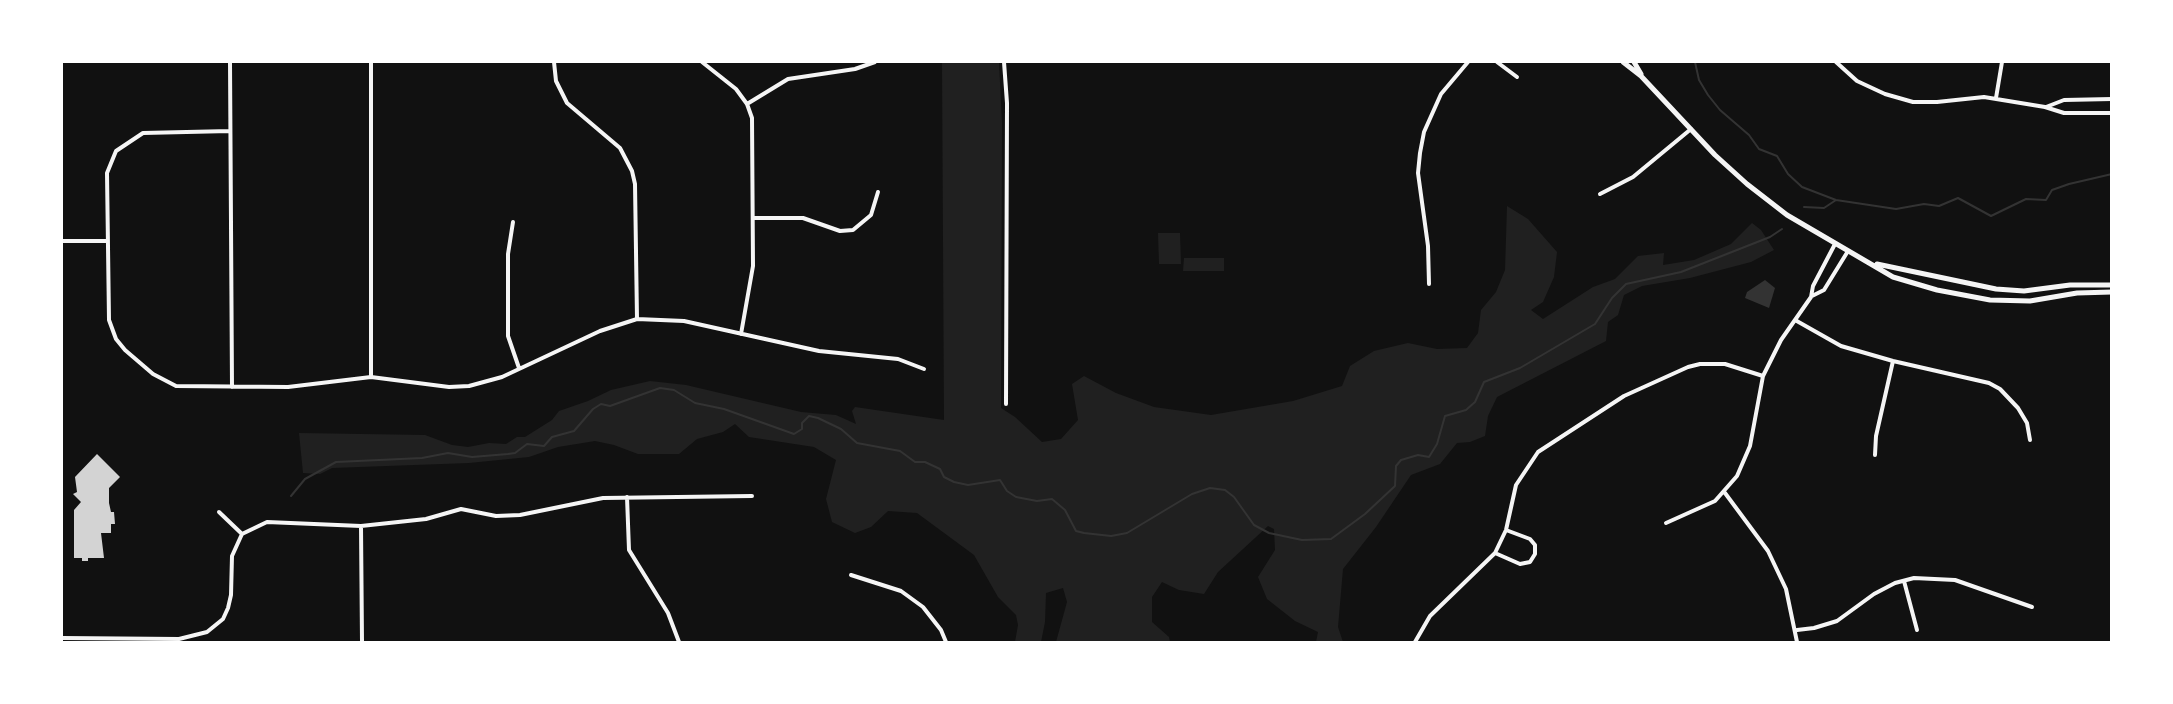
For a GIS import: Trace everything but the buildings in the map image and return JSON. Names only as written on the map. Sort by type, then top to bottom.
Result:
[{"type":"main road","points":[[1623,62],[1641,76],[1747,184],[1787,214],[1893,276],[1913,284],[1990,300],[2030,300],[2077,293],[2112,292]]},
{"type":"main road","points":[[1634,62],[1641,76]]},
{"type":"main road","points":[[1873,263],[1996,289],[2024,291],[2070,285],[2112,285]]},
{"type":"street","points":[[230,62],[232,387]]},
{"type":"street","points":[[371,62],[371,377]]},
{"type":"street","points":[[554,62],[556,81],[567,104],[620,148],[632,171],[635,184],[637,319]]},
{"type":"street","points":[[702,62],[736,89],[747,104],[753,135],[753,266],[741,334]]},
{"type":"street","points":[[747,104],[788,79],[855,69],[875,62]]},
{"type":"street","points":[[1004,62],[1007,104],[1006,404]]},
{"type":"street","points":[[1428,284],[1428,246],[1418,173],[1420,153],[1424,132],[1441,94],[1468,62]]},
{"type":"street","points":[[1497,62],[1517,77]]},
{"type":"street","points":[[1836,62],[1857,81],[1885,94],[1913,102],[1996,98],[2064,113],[2112,113]]},
{"type":"street","points":[[1996,98],[2002,62]]},
{"type":"street","points":[[2045,107],[2064,100],[2112,99]]},
{"type":"street","points":[[1600,194],[1633,177],[1691,129]]},
{"type":"street","points":[[230,131],[153,132],[134,137],[124,144],[111,160],[107,173],[108,320],[120,344],[153,374],[176,386],[288,387],[371,377],[449,387],[469,386],[488,382],[600,331],[637,319],[684,321],[819,351],[898,359],[924,369]]},
{"type":"street","points":[[754,218],[803,218],[840,231],[854,230],[864,224],[871,215],[878,192]]},
{"type":"street","points":[[513,222],[508,254],[508,336],[519,369]]},
{"type":"street","points":[[62,241],[106,241]]},
{"type":"street","points":[[1666,523],[1715,501],[1725,493],[1745,462],[1763,376],[1781,340],[1811,297],[1813,286],[1835,244]]},
{"type":"street","points":[[1811,297],[1824,290],[1848,251]]},
{"type":"street","points":[[1795,320],[1828,340],[1893,361],[1989,383],[2000,389],[2018,408],[2027,423],[2030,440]]},
{"type":"street","points":[[1875,455],[1876,436],[1893,361]]},
{"type":"street","points":[[1415,642],[1430,616],[1495,553],[1506,530],[1513,496],[1522,472],[1532,458],[1547,445],[1624,396],[1688,367],[1700,364],[1725,364],[1763,376]]},
{"type":"street","points":[[1725,493],[1768,551],[1786,589],[1797,630],[1797,642]]},
{"type":"street","points":[[62,638],[196,637],[207,632],[223,619],[231,596],[232,556],[242,534],[257,524],[267,522],[361,526],[426,519],[461,509],[496,516],[520,515],[603,498],[752,496]]},
{"type":"street","points":[[627,497],[630,550],[668,613],[679,642]]},
{"type":"street","points":[[219,512],[242,534]]},
{"type":"street","points":[[361,526],[362,642]]},
{"type":"street","points":[[1495,553],[1520,564],[1530,561],[1535,554],[1535,545],[1530,539],[1506,530]]},
{"type":"street","points":[[851,575],[901,591],[923,607],[941,630],[946,642]]},
{"type":"street","points":[[1797,630],[1837,621],[1874,594],[1904,581],[1926,577],[1955,580],[2032,607]]},
{"type":"street","points":[[1904,581],[1917,630]]},
{"type":"shaded area","points":[[942,62],[999,62],[1002,123],[1001,408],[1015,417],[1042,442],[1061,439],[1078,420],[1072,384],[1084,376],[1116,393],[1154,407],[1211,415],[1293,401],[1342,386],[1350,366],[1374,351],[1408,343],[1437,349],[1467,348],[1478,333],[1481,310],[1496,292],[1505,270],[1507,206],[1528,219],[1557,252],[1554,277],[1543,302],[1531,310],[1543,319],[1593,287],[1615,279],[1638,256],[1664,253],[1663,265],[1694,260],[1731,244],[1752,223],[1761,230],[1774,250],[1751,262],[1690,278],[1642,286],[1624,295],[1618,315],[1608,322],[1606,341],[1497,397],[1488,416],[1485,436],[1470,442],[1457,443],[1440,464],[1411,475],[1376,527],[1343,569],[1338,627],[1343,642],[1316,642],[1318,632],[1295,621],[1267,599],[1258,577],[1275,550],[1274,529],[1268,526],[1218,572],[1204,594],[1179,590],[1162,582],[1152,597],[1152,622],[1169,637],[1170,642],[1056,642],[1067,602],[1063,588],[1046,593],[1045,622],[1041,642],[1015,642],[1018,625],[1016,615],[998,597],[974,555],[917,513],[888,511],[871,527],[855,533],[832,522],[826,499],[836,460],[814,447],[749,437],[735,424],[723,432],[697,439],[679,454],[638,454],[595,441],[558,447],[529,457],[469,463],[332,468],[320,474],[303,473],[299,433],[425,435],[452,445],[468,447],[489,443],[506,444],[517,437],[525,437],[552,420],[559,411],[611,390],[650,381],[686,385],[801,412],[836,415],[856,424],[852,411],[855,407],[944,420]]},
{"type":"shaded area","points":[[1158,233],[1180,233],[1181,264],[1159,264]]},
{"type":"shaded area","points":[[1184,258],[1224,258],[1224,271],[1183,271]]},
{"type":"shaded area","points":[[1765,280],[1775,288],[1769,308],[1745,298],[1747,292]]},
{"type":"waterway","points":[[1695,62],[1699,80],[1708,95],[1720,110],[1749,135],[1759,149],[1777,156],[1788,174],[1802,187],[1836,200],[1896,209],[1924,204],[1939,206],[1958,198],[1991,216],[2026,199],[2046,200],[2052,190],[2069,184],[2112,174]]},
{"type":"waterway","points":[[1804,207],[1824,208],[1836,200]]},
{"type":"waterway","points":[[291,496],[305,479],[336,462],[422,458],[448,453],[472,457],[515,453],[527,444],[544,446],[552,437],[574,431],[593,409],[601,404],[610,406],[660,388],[674,390],[695,403],[724,409],[794,434],[802,429],[802,423],[809,416],[818,418],[841,429],[857,443],[900,451],[915,462],[925,462],[940,469],[944,477],[954,482],[968,485],[1000,480],[1007,491],[1016,497],[1037,501],[1052,499],[1065,510],[1076,531],[1084,533],[1111,536],[1127,533],[1192,494],[1210,488],[1225,490],[1234,497],[1254,525],[1269,533],[1302,540],[1331,539],[1365,514],[1395,486],[1396,466],[1401,460],[1418,455],[1429,457],[1437,444],[1445,416],[1466,410],[1475,402],[1484,382],[1520,368],[1595,324],[1612,298],[1626,284],[1681,272],[1770,237],[1782,229]]}]
